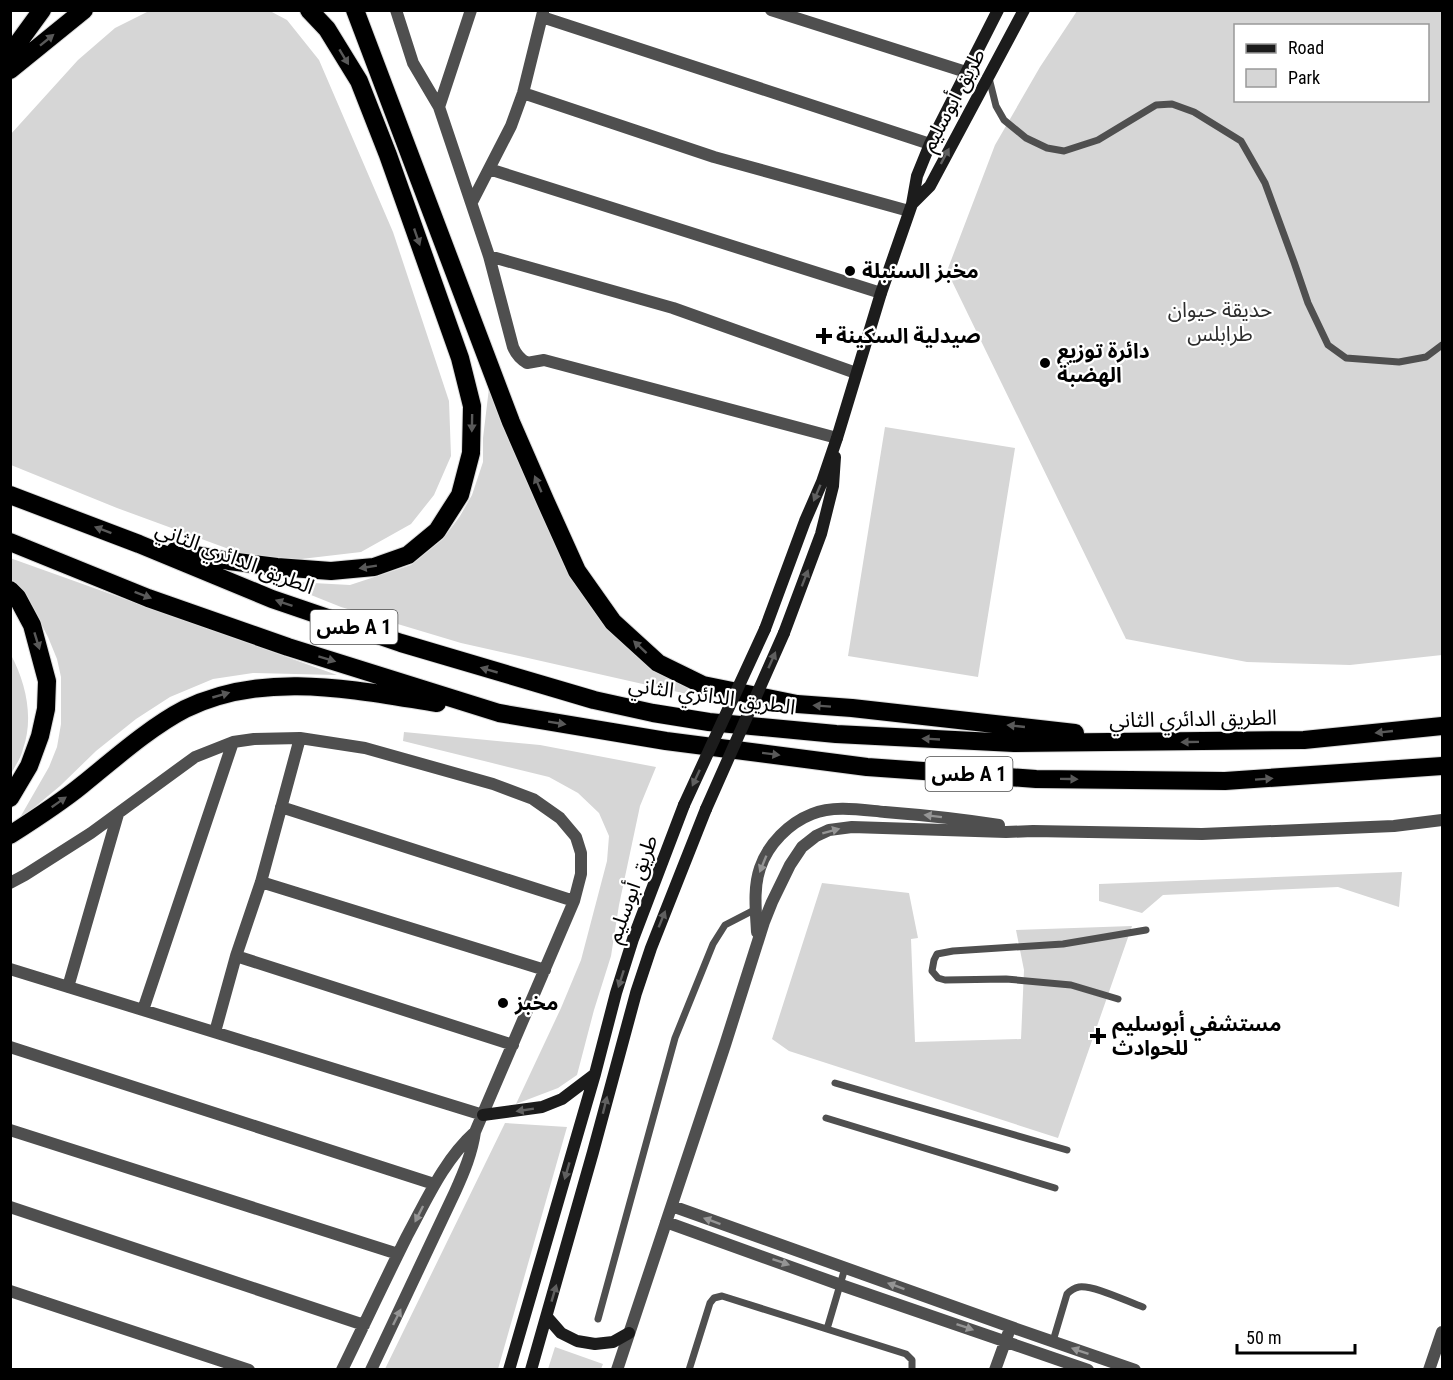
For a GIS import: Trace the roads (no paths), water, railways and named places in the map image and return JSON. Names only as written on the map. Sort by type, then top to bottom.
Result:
[{"type":"highway","points":[[10,54],[42,10]]},
{"type":"highway","points":[[10,70],[84,10]]},
{"type":"highway","points":[[139,544],[229,561],[277,567],[331,571],[374,567],[408,555],[437,531],[460,495],[471,453],[472,406],[460,358],[388,155],[359,81],[327,29],[309,10]]},
{"type":"highway","points":[[355,10],[512,422],[577,571],[614,622],[657,663],[703,685],[797,704],[1157,742]]},
{"type":"highway","name":"الطريق الدائري الثاني","points":[[10,495],[139,544],[272,599],[401,643],[594,700],[653,713],[709,722],[836,735],[1014,743],[1304,740],[1443,726]]},
{"type":"highway","points":[[10,542],[148,598],[277,643],[499,713]]},
{"type":"highway","points":[[10,590],[32,625],[47,681],[46,709],[40,736],[29,766],[10,798]]},
{"type":"highway","points":[[10,835],[80,788],[116,757],[184,710],[214,697],[233,692],[253,688],[320,687],[499,713]]},
{"type":"highway","name":"طس A 1","points":[[499,713],[666,741],[867,767],[1036,779],[1225,781],[1443,766]]},
{"type":"main road","name":"طريق أبوسليم","points":[[509,1370],[633,939],[684,805],[765,629],[822,482],[881,293],[911,208],[917,176],[930,144],[998,10]]},
{"type":"main road","name":"طريق أبوسليم","points":[[911,208],[930,186],[1024,10]]},
{"type":"main road","name":"طريق أبوسليم","points":[[531,1370],[594,1152],[636,993],[705,809],[784,633],[821,534],[833,486],[837,438]]},
{"type":"main road","points":[[483,1115],[542,1107],[562,1099],[595,1074]]},
{"type":"main road","points":[[547,1317],[561,1333],[577,1341],[595,1344],[613,1342],[629,1333]]},
{"type":"street","points":[[396,10],[413,63],[439,107],[489,256],[516,354],[527,363],[544,360],[837,438]]},
{"type":"street","points":[[439,107],[471,10]]},
{"type":"street","points":[[771,10],[966,72]]},
{"type":"street","points":[[472,202],[511,126],[523,93],[543,14],[930,144]]},
{"type":"street","points":[[523,93],[714,157],[911,208]]},
{"type":"street","points":[[489,169],[881,293]]},
{"type":"street","points":[[489,256],[673,308],[856,373]]},
{"type":"street","points":[[215,1032],[236,956],[261,882],[300,738]]},
{"type":"street","points":[[10,883],[118,814],[195,757],[232,742],[254,739],[300,738],[365,748],[493,784],[533,799],[560,819],[576,837],[581,853],[581,874],[574,901],[476,1132],[471,1155],[455,1192],[371,1370]]},
{"type":"street","points":[[142,1010],[232,742]]},
{"type":"street","points":[[280,807],[574,901]]},
{"type":"street","points":[[757,945],[756,909],[759,869],[785,830],[814,813],[866,810],[928,815],[1033,831]]},
{"type":"street","points":[[68,987],[118,814]]},
{"type":"street","points":[[617,1370],[764,922],[789,865],[802,848],[816,836],[829,830],[852,827],[1006,832],[1202,834],[1394,826],[1443,820]]},
{"type":"street","points":[[261,882],[545,970]]},
{"type":"street","points":[[236,956],[513,1046]]},
{"type":"street","points":[[10,969],[483,1115]]},
{"type":"street","points":[[10,1047],[434,1184]]},
{"type":"street","points":[[10,1130],[398,1254]]},
{"type":"street","points":[[342,1370],[434,1184],[462,1143],[476,1132]]},
{"type":"street","points":[[672,1206],[1053,1341],[1099,1364],[1135,1370]]},
{"type":"street","points":[[10,1207],[364,1325]]},
{"type":"street","points":[[666,1222],[1088,1370]]},
{"type":"street","points":[[10,1291],[249,1370]]},
{"type":"street","points":[[995,1370],[1011,1327]]},
{"type":"street","points":[[1429,1370],[1442,1335]]},
{"type":"lane","points":[[988,76],[996,106],[1004,120],[1026,138],[1047,148],[1064,151],[1098,140],[1156,105],[1172,104],[1194,112],[1241,141],[1265,183],[1308,303],[1328,345],[1346,358],[1399,362],[1426,357],[1443,345]]},
{"type":"lane","points":[[598,1319],[675,1038],[713,944],[725,925],[756,909]]},
{"type":"lane","points":[[1118,999],[1071,985],[1006,979],[945,980],[938,978],[932,971],[937,954],[1063,944],[1146,930]]},
{"type":"lane","points":[[835,1083],[1067,1150]]},
{"type":"lane","points":[[826,1118],[1055,1188]]},
{"type":"lane","points":[[827,1329],[845,1268]]},
{"type":"lane","points":[[1053,1341],[1067,1294],[1072,1289],[1089,1287],[1143,1307]]},
{"type":"lane","points":[[689,1370],[710,1303],[714,1298],[722,1296],[906,1354],[912,1360],[912,1370]]},
{"type":"place","name":"مخبز السنبلة","points":[[850,271]]},
{"type":"place","name":"صيدلية السكينة","points":[[824,336]]},
{"type":"place","name":"دائرة توزيع الهضبة","points":[[1045,363]]},
{"type":"place","name":"مخبز","points":[[503,1003]]},
{"type":"place","name":"مستشفي أبوسليم للحوادث","points":[[1098,1036]]},
{"type":"park label","name":"حديقة حيوان طرابلس","points":[[1220,322]]}]
